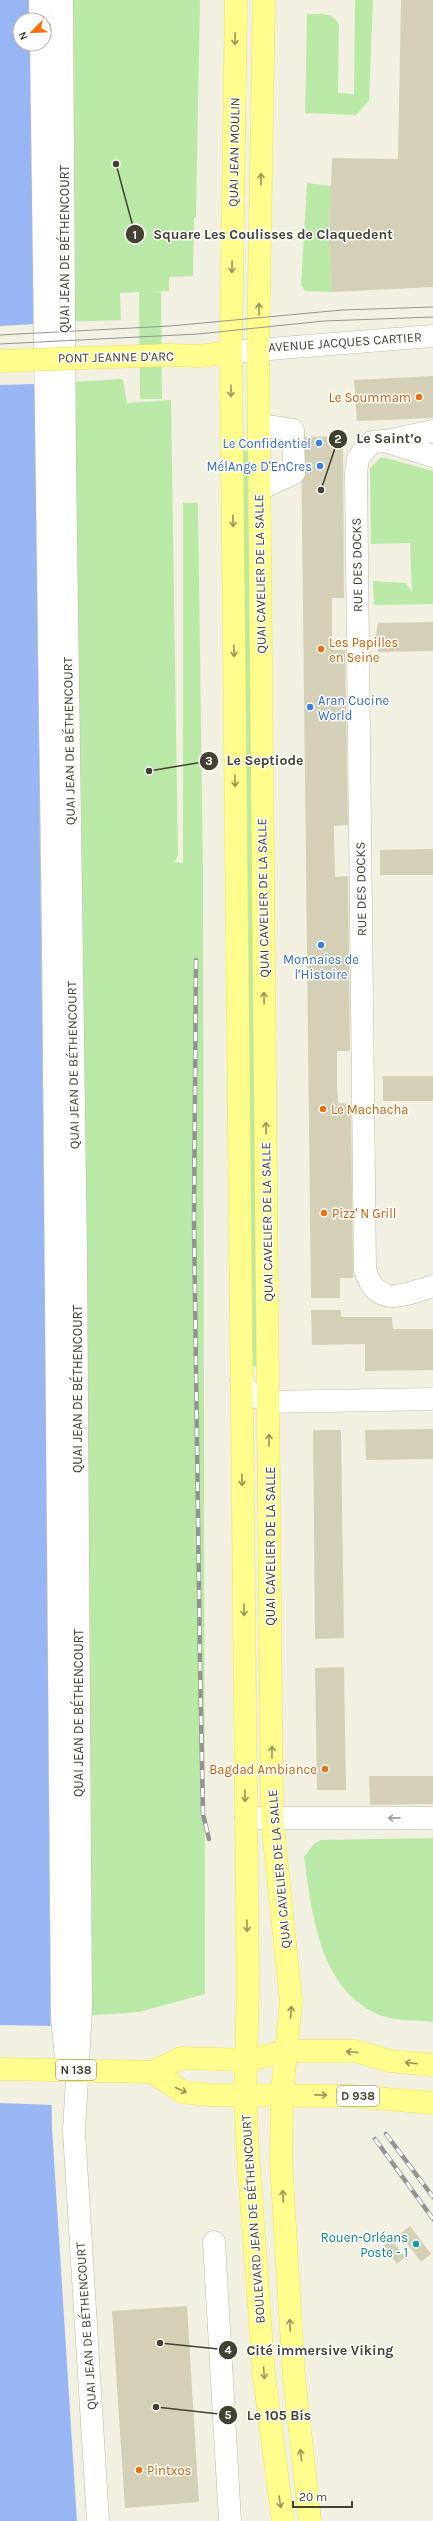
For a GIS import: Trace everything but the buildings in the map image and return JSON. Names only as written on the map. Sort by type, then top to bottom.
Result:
[{"type":"main road","name":"QUAI JEAN MOULIN","points":[[231,352],[236,0]]},
{"type":"main road","points":[[258,348],[264,0]]},
{"type":"main road","name":"QUAI CAVELIER DE LA SALLE","points":[[258,348],[272,1819],[291,2001],[288,2051],[282,2094]]},
{"type":"main road","name":"PONT JEANNE D'ARC","points":[[0,361],[170,355],[199,356],[231,352]]},
{"type":"main road","name":"QUAI CAVELIER DE LA SALLE","points":[[231,352],[246,1818],[247,2060]]},
{"type":"main road","points":[[288,2051],[355,2051],[390,2060],[433,2065]]},
{"type":"main road","name":"N 138","points":[[0,2069],[152,2072],[182,2058],[247,2060],[288,2051]]},
{"type":"main road","name":"BOULEVARD JEAN DE BÉTHENCOURT","points":[[247,2060],[245,2097],[264,2376],[283,2521]]},
{"type":"main road","points":[[152,2072],[184,2092],[245,2097],[282,2094],[280,2152],[294,2378],[310,2521]]},
{"type":"main road","name":"D 938","points":[[282,2094],[351,2096],[433,2103]]},
{"type":"street","points":[[40,0],[40,12]]},
{"type":"street","name":"QUAI JEAN DE BÉTHENCOURT","points":[[62,0],[65,474],[76,1253],[81,2009],[74,2131]]},
{"type":"street","name":"QUAI JEAN DE BÉTHENCOURT","points":[[41,52],[53,948],[62,2018],[74,2131],[98,2521]]},
{"type":"street","name":"AVENUE JACQUES CARTIER","points":[[231,352],[258,348],[433,336]]},
{"type":"street","points":[[259,425],[293,430],[294,444],[294,473],[260,489]]},
{"type":"street","name":"RUE DES DOCKS","points":[[433,431],[372,442],[358,458],[356,473],[366,1270],[370,1285],[379,1294],[390,1297],[433,1286]]},
{"type":"street","points":[[384,441],[433,456]]},
{"type":"street","points":[[241,1380],[250,1394],[269,1402],[433,1399]]},
{"type":"street","points":[[246,1818],[433,1818]]},
{"type":"street","points":[[214,2242],[230,2521]]},
{"type":"green space","points":[[33,0],[200,0],[196,217],[194,218],[193,276],[169,277],[169,291],[147,292],[161,292],[162,399],[140,399],[139,292],[120,293],[121,320],[34,323],[35,118],[43,52],[52,52],[52,12],[40,12]]},
{"type":"green space","points":[[355,0],[373,0],[369,101],[356,115],[305,113],[307,14],[330,15],[339,25],[338,93],[354,94]]},
{"type":"green space","points":[[307,183],[331,186],[329,242],[332,292],[305,291],[301,285]]},
{"type":"green space","points":[[123,379],[127,403],[171,400],[178,855],[175,862],[183,863],[183,503],[198,503],[203,870],[205,1994],[139,2012],[54,2018],[34,384]]},
{"type":"green space","points":[[242,451],[248,451],[258,1366],[251,1366]]},
{"type":"green space","points":[[380,458],[386,458],[433,471],[433,604],[374,605],[373,581],[406,583],[412,592],[410,543],[371,544],[370,468]]},
{"type":"green space","points":[[433,1838],[433,2022],[388,2018],[361,2004],[344,1989],[332,1970],[322,1948],[316,1926],[304,1857],[314,1844],[321,1840]]},
{"type":"water","points":[[0,0],[33,0],[34,12],[12,12],[12,52],[34,52],[34,323],[45,1287],[51,2076],[52,2128],[77,2521],[0,2521]]},
{"type":"pier","points":[[36,324],[36,384],[0,385],[0,326]]},
{"type":"pier","points":[[0,2025],[52,2026],[53,2105],[0,2103]]},
{"type":"tram line","points":[[0,335],[170,326],[342,310],[433,307]]},
{"type":"tram line","points":[[0,344],[198,334],[324,321],[433,317]]},
{"type":"railway","points":[[196,960],[194,1221],[200,1665],[203,1814],[209,1839]]},
{"type":"railway","points":[[386,2134],[433,2197]]},
{"type":"railway","points":[[375,2139],[433,2219]]},
{"type":"place","name":"Square Les Coulisses de Claquedent","points":[[116,164]]},
{"type":"place","name":"Le Soummam","points":[[419,397]]},
{"type":"place","name":"Le Confidentiel","points":[[319,443]]},
{"type":"place","name":"MélAnge D'EnCres","points":[[320,466]]},
{"type":"place","name":"Le Saint’o","points":[[321,490]]},
{"type":"place","name":"Les Papilles en Seine","points":[[321,649]]},
{"type":"place","name":"Aran Cucine World","points":[[310,707]]},
{"type":"place","name":"Le Septiode","points":[[149,771]]},
{"type":"place","name":"Monnaies de l’Histoire","points":[[321,945]]},
{"type":"place","name":"Le Machacha","points":[[323,1109]]},
{"type":"place","name":"Pizz' N Grill","points":[[324,1213]]},
{"type":"place","name":"Bagdad Ambiance","points":[[325,1769]]},
{"type":"place","name":"Rouen-Orléans Poste - 1","points":[[416,2244]]},
{"type":"place","name":"Cité immersive Viking","points":[[160,2343]]},
{"type":"place","name":"Le 105 Bis","points":[[156,2407]]},
{"type":"place","name":"Pintxos","points":[[139,2470]]}]
